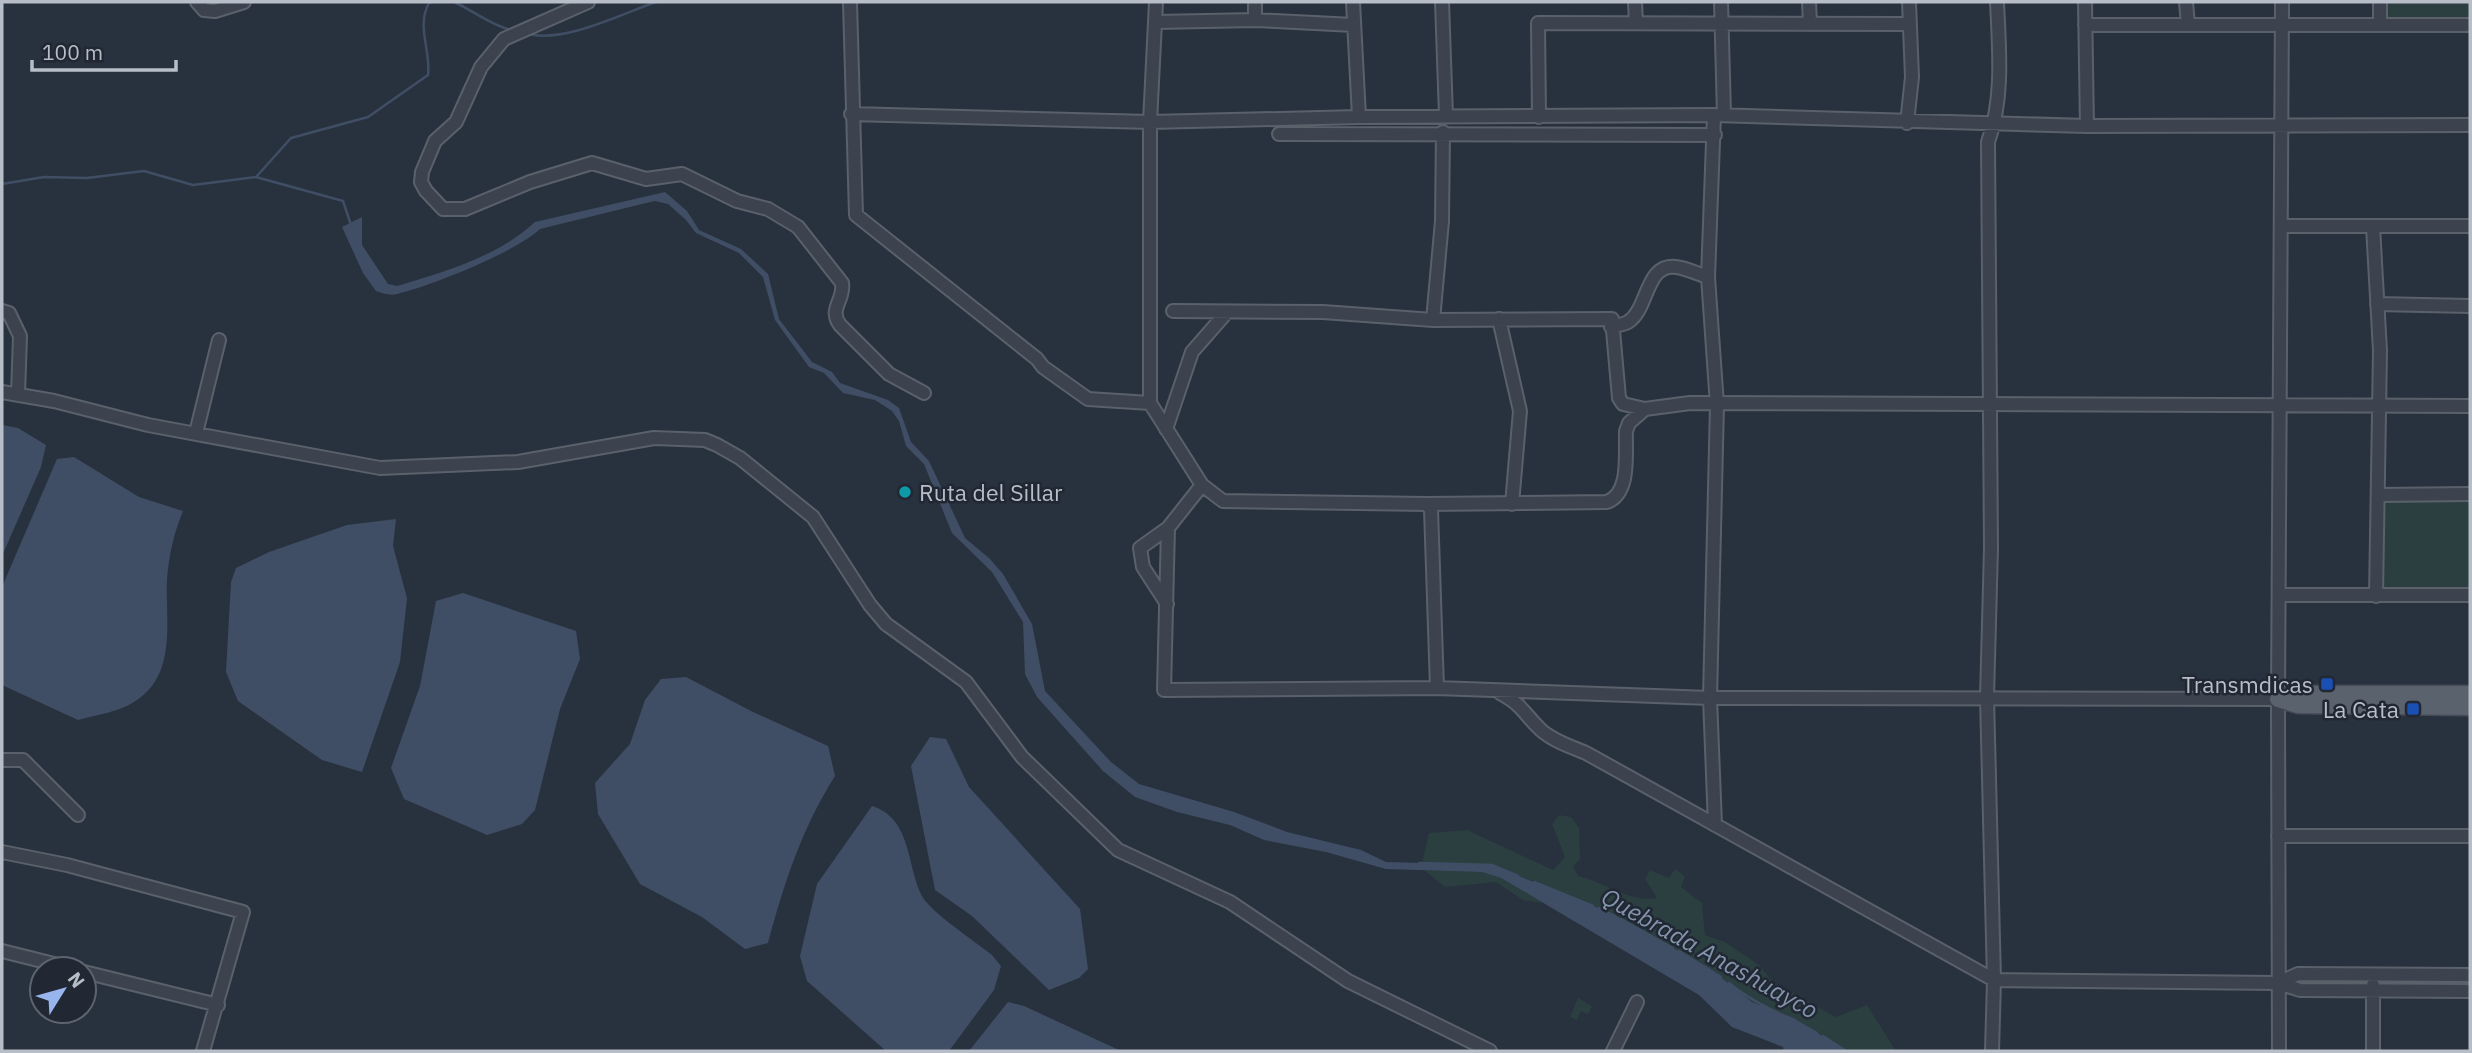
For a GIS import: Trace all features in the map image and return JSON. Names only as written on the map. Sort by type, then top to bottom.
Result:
[{"type":"main road","points":[[2277,699],[2292,694],[2470,694]]},
{"type":"main road","points":[[2277,699],[2294,705],[2470,706]]},
{"type":"street","points":[[197,2],[204,10],[215,11],[244,2]]},
{"type":"street","points":[[588,2],[504,40],[493,49],[481,67],[456,122],[435,141],[421,182],[443,209],[465,209],[530,182],[592,163],[646,178],[691,176],[737,201],[768,209],[798,227],[842,284],[843,290],[834,309],[835,318],[840,325],[889,374],[923,393]]},
{"type":"street","points":[[850,2],[851,114],[856,215],[1037,359],[1043,367],[1088,399],[1150,404]]},
{"type":"street","points":[[1156,2],[1150,122],[1150,404],[1202,485],[1223,501],[1426,504],[1607,502],[1620,495],[1629,423],[1645,409]]},
{"type":"street","points":[[1255,2],[1255,20]]},
{"type":"street","points":[[1353,2],[1359,117]]},
{"type":"street","points":[[1442,2],[1446,116]]},
{"type":"street","points":[[1635,2],[1636,23]]},
{"type":"street","points":[[1715,825],[1710,698],[1717,405],[1708,277],[1715,135],[1719,115],[1723,23],[1721,2]]},
{"type":"street","points":[[1809,2],[1810,24]]},
{"type":"street","points":[[1907,123],[1912,77],[1909,2]]},
{"type":"street","points":[[1992,1051],[1994,980],[1987,697],[1991,548],[1988,142],[1995,122],[2000,64],[1997,2]]},
{"type":"street","points":[[2085,2],[2087,126]]},
{"type":"street","points":[[2186,2],[2188,25]]},
{"type":"street","points":[[2279,1051],[2277,699],[2282,2]]},
{"type":"street","points":[[2380,2],[2380,23]]},
{"type":"street","points":[[1156,22],[1255,20],[1354,25]]},
{"type":"street","points":[[1539,117],[1538,23],[1910,24]]},
{"type":"street","points":[[2085,25],[2470,25]]},
{"type":"street","points":[[851,114],[1150,122],[1359,117],[1719,115],[1907,123],[1995,122],[2087,126],[2470,125]]},
{"type":"street","points":[[1279,134],[1443,132],[1715,135]]},
{"type":"street","points":[[1433,320],[1442,221],[1443,132]]},
{"type":"street","points":[[2281,226],[2470,226]]},
{"type":"street","points":[[2373,226],[2379,406],[2376,596]]},
{"type":"street","points":[[1611,327],[1628,322],[1638,312],[1653,278],[1666,267],[1674,266],[1708,277]]},
{"type":"street","points":[[2377,304],[2470,306]]},
{"type":"street","points":[[1173,311],[1323,312],[1433,320],[1612,319],[1619,398],[1623,404],[1645,409],[1690,403],[2470,406]]},
{"type":"street","points":[[2,312],[9,313],[20,336],[18,395]]},
{"type":"street","points":[[1166,429],[1192,352],[1227,312]]},
{"type":"street","points":[[1499,318],[1520,411],[1512,504]]},
{"type":"street","points":[[196,433],[219,340]]},
{"type":"street","points":[[2,392],[148,425],[380,468],[518,462],[653,438],[705,440],[717,444],[740,458],[813,517],[870,605],[886,624],[966,682],[1022,757],[1111,845],[1230,902],[1348,981],[1490,1051]]},
{"type":"street","points":[[1167,604],[1140,558],[1140,548],[1167,528],[1202,485]]},
{"type":"street","points":[[2378,495],[2470,494]]},
{"type":"street","points":[[1426,504],[1431,509],[1434,520],[1437,688]]},
{"type":"street","points":[[1167,528],[1164,690],[1437,688],[1710,698],[2277,699]]},
{"type":"street","points":[[2279,595],[2470,595]]},
{"type":"street","points":[[1497,691],[1521,704],[1542,732],[1994,980],[2278,983],[2300,990],[2470,991]]},
{"type":"street","points":[[2,760],[23,760],[78,815]]},
{"type":"street","points":[[2278,836],[2470,836]]},
{"type":"street","points":[[2,852],[67,864],[243,912],[204,1051]]},
{"type":"street","points":[[2,951],[28,958]]},
{"type":"street","points":[[2278,983],[2298,974],[2470,975]]},
{"type":"street","points":[[2373,1051],[2374,974]]},
{"type":"street","points":[[98,975],[218,1005]]},
{"type":"street","points":[[1613,1051],[1637,1002]]},
{"type":"shaded area","points":[[2386,2],[2470,2],[2469,19],[2386,17]]},
{"type":"shaded area","points":[[2470,501],[2470,588],[2383,589],[2384,502]]},
{"type":"shaded area","points":[[1559,815],[1571,817],[1579,828],[1580,859],[1573,866],[1578,876],[1627,895],[1647,899],[1657,898],[1645,879],[1650,870],[1669,878],[1675,869],[1685,876],[1681,887],[1702,903],[1705,935],[1725,942],[1759,965],[1773,982],[1836,1017],[1867,1005],[1896,1051],[1847,1051],[1794,1018],[1752,1002],[1709,968],[1611,913],[1493,865],[1422,863],[1429,833],[1467,830],[1553,870],[1565,857],[1552,824]]},
{"type":"shaded area","points":[[1424,870],[1482,872],[1501,878],[1543,903],[1523,900],[1496,882],[1445,887]]},
{"type":"shaded area","points":[[2299,978],[2357,978],[2357,984],[2299,984]]},
{"type":"shaded area","points":[[2387,980],[2470,980],[2470,987],[2387,986]]},
{"type":"shaded area","points":[[1578,998],[1592,1006],[1588,1014],[1581,1011],[1577,1020],[1570,1017]]},
{"type":"water","points":[[665,192],[687,211],[699,230],[741,249],[768,274],[779,319],[812,362],[832,372],[840,383],[888,400],[899,408],[911,442],[929,461],[965,538],[1003,574],[1032,624],[1045,691],[1111,762],[1139,784],[1234,812],[1287,832],[1361,850],[1386,862],[1492,865],[1611,913],[1709,968],[1752,1002],[1794,1018],[1846,1051],[1784,1051],[1783,1047],[1732,1027],[1699,995],[1501,878],[1482,872],[1386,869],[1326,852],[1264,840],[1230,825],[1177,812],[1135,797],[1103,771],[1037,697],[1025,674],[1023,622],[992,572],[952,533],[924,464],[906,446],[899,421],[892,411],[875,400],[843,393],[824,373],[809,367],[775,320],[763,277],[739,253],[696,233],[668,204],[655,201],[540,229],[512,248],[472,267],[394,295],[376,291],[363,273],[342,227],[362,217],[362,245],[388,284],[397,286],[470,262],[505,244],[535,222]]},
{"type":"water","points":[[2,425],[18,428],[46,445],[41,467],[2,556]]},
{"type":"water","points":[[74,457],[139,497],[183,511],[169,561],[166,646],[157,677],[148,691],[134,702],[114,711],[78,720],[2,685],[2,587],[57,459]]},
{"type":"water","points":[[396,519],[393,546],[407,598],[400,662],[362,772],[322,760],[238,701],[226,672],[231,582],[236,568],[269,552],[347,525]]},
{"type":"water","points":[[463,593],[576,631],[580,659],[560,709],[535,810],[522,824],[487,835],[404,799],[391,768],[420,686],[436,601]]},
{"type":"water","points":[[686,677],[753,712],[828,746],[835,776],[795,856],[768,943],[745,949],[702,917],[640,884],[598,814],[595,783],[630,744],[645,700],[661,679]]},
{"type":"water","points":[[930,737],[946,739],[969,787],[1080,909],[1088,969],[1079,978],[1049,990],[972,916],[935,890],[911,766]]},
{"type":"water","points":[[872,806],[885,812],[901,832],[926,902],[992,955],[1001,966],[994,990],[949,1051],[886,1051],[807,981],[800,956],[817,884]]},
{"type":"water","points":[[1008,1002],[1024,1006],[1121,1051],[969,1051]]},
{"type":"waterway","points":[[257,176],[291,138],[368,117],[428,75],[424,20],[429,3],[433,2]]},
{"type":"waterway","points":[[454,2],[496,25],[511,30]]},
{"type":"waterway","points":[[528,34],[543,36],[576,31],[656,2]]},
{"type":"waterway","name":"Quebrada Anashuayco","points":[[2,184],[44,177],[87,178],[144,171],[193,185],[256,177],[343,201],[351,225]]},
{"type":"waterway","name":"Quebrada Anashuayco","points":[[1419,863],[1492,865],[1518,876]]},
{"type":"waterway","name":"Quebrada Anashuayco","points":[[1534,882],[1593,906]]},
{"type":"waterway","name":"Quebrada Anashuayco","points":[[1599,908],[1615,916]]},
{"type":"waterway","name":"Quebrada Anashuayco","points":[[1621,919],[1673,948]]},
{"type":"waterway","name":"Quebrada Anashuayco","points":[[1679,951],[1721,977]]},
{"type":"waterway","name":"Quebrada Anashuayco","points":[[1729,983],[1761,1004],[1817,1033]]},
{"type":"waterway","name":"Quebrada Anashuayco","points":[[1823,1036],[1846,1051]]},
{"type":"place","name":"Ruta del Sillar","points":[[905,492]]},
{"type":"place","name":"Transmdicas","points":[[2327,684]]},
{"type":"place","name":"La Cata","points":[[2413,709]]}]
